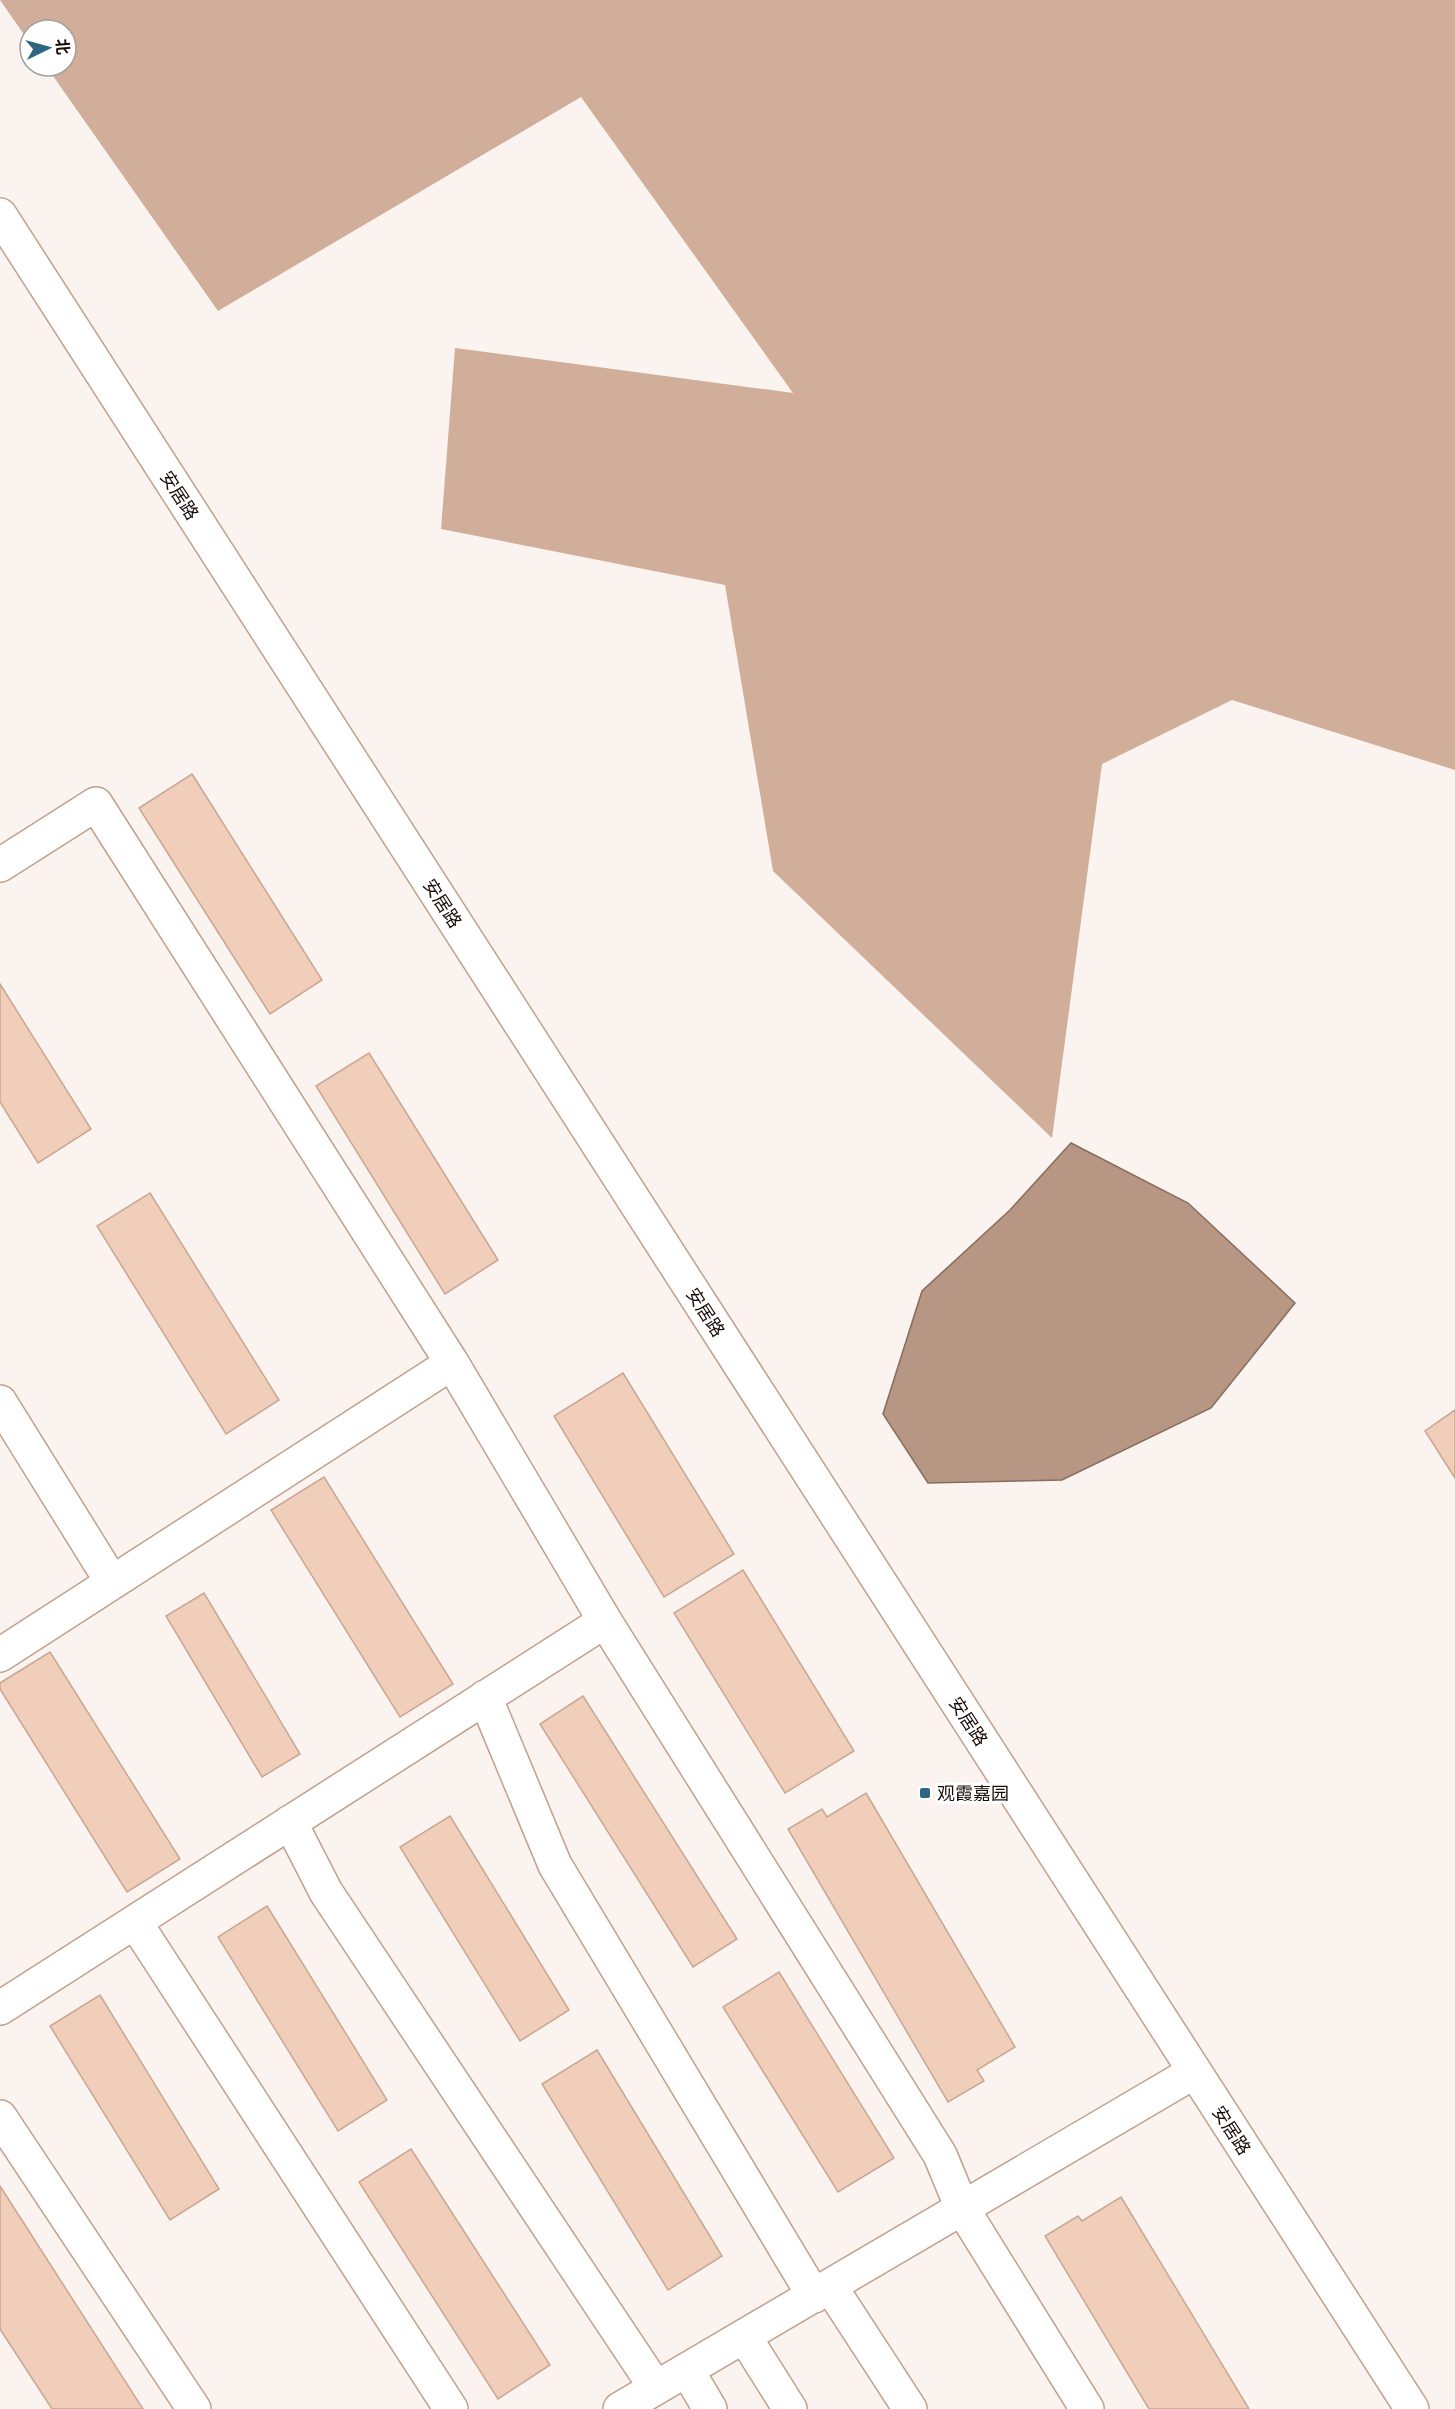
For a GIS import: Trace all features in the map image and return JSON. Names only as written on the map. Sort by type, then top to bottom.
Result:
[{"type":"street","name":"安居路","points":[[0,215],[1412,2409]]},
{"type":"street","points":[[0,865],[96,804],[452,1363],[604,1621],[940,2156],[962,2208],[1087,2409]]},
{"type":"street","points":[[0,1655],[452,1363]]},
{"type":"street","points":[[0,1402],[112,1582]]},
{"type":"street","points":[[3,2000],[135,1922],[604,1621]]},
{"type":"street","points":[[485,1697],[555,1865],[822,2291],[910,2409]]},
{"type":"street","points":[[290,1822],[326,1892],[656,2388]]},
{"type":"street","points":[[135,1922],[451,2409]]},
{"type":"street","points":[[620,2409],[1194,2072]]},
{"type":"street","points":[[0,2117],[194,2409]]},
{"type":"street","points":[[744,2336],[790,2409]]},
{"type":"street","points":[[687,2370],[710,2409]]},
{"type":"shaded area","points":[[0,0],[1455,0],[1455,770],[1232,700],[1102,764],[1052,1138],[773,871],[725,585],[441,529],[455,348],[793,393],[581,97],[218,311],[54,78],[78,78],[78,18],[18,18],[18,26]]},
{"type":"shaded area","points":[[1071,1143],[1188,1203],[1295,1303],[1211,1408],[1062,1480],[928,1483],[883,1414],[922,1291],[1010,1210]]},
{"type":"building","points":[[192,774],[322,980],[270,1014],[139,808]]},
{"type":"building","points":[[0,984],[91,1129],[38,1163],[0,1102]]},
{"type":"building","points":[[369,1053],[498,1260],[445,1294],[316,1086]]},
{"type":"building","points":[[150,1193],[279,1400],[226,1434],[97,1226]]},
{"type":"building","points":[[623,1373],[734,1554],[664,1597],[554,1416]]},
{"type":"building","points":[[1455,1410],[1455,1478],[1425,1431]]},
{"type":"building","points":[[324,1477],[453,1684],[400,1717],[271,1510]]},
{"type":"building","points":[[743,1570],[854,1751],[785,1793],[674,1613]]},
{"type":"building","points":[[204,1593],[300,1754],[262,1777],[166,1616]]},
{"type":"building","points":[[50,1652],[180,1859],[127,1892],[0,1689],[0,1683]]},
{"type":"building","points":[[583,1696],[737,1939],[693,1967],[540,1724]]},
{"type":"building","points":[[866,1793],[1015,2047],[977,2070],[984,2081],[948,2102],[788,1829],[822,1809],[827,1817]]},
{"type":"building","points":[[450,1816],[569,2010],[520,2041],[400,1847]]},
{"type":"building","points":[[267,1906],[387,2100],[338,2131],[218,1937]]},
{"type":"building","points":[[779,1972],[894,2158],[838,2192],[723,2007]]},
{"type":"building","points":[[100,1995],[219,2189],[170,2220],[50,2026]]},
{"type":"building","points":[[597,2050],[722,2256],[668,2290],[542,2084]]},
{"type":"building","points":[[411,2149],[550,2365],[498,2399],[359,2182]]},
{"type":"building","points":[[0,2186],[143,2409],[52,2409],[0,2329]]},
{"type":"building","points":[[1121,2197],[1249,2409],[1149,2409],[1045,2236],[1078,2216],[1082,2221]]},
{"type":"place","name":"观霞嘉园","points":[[925,1793]]}]
